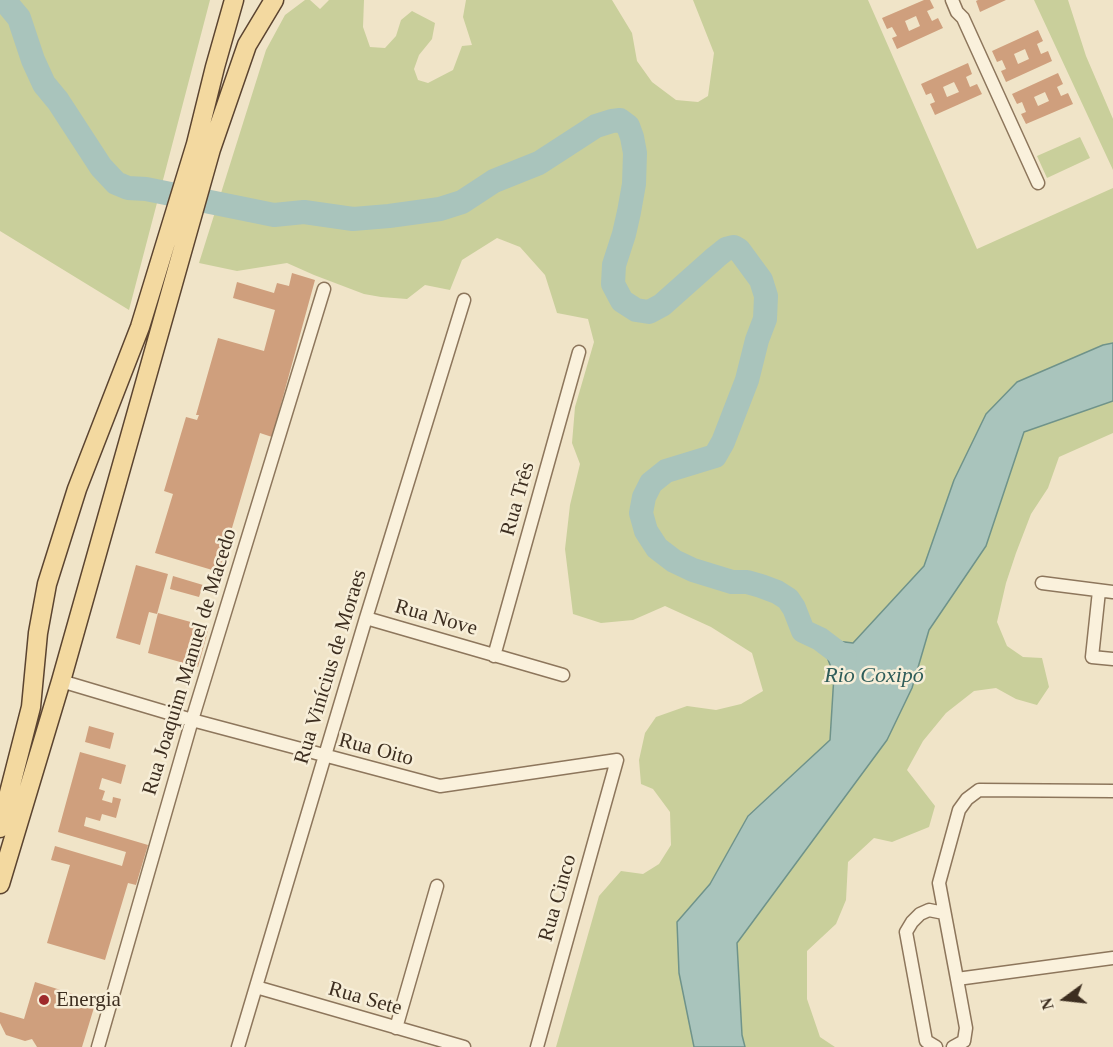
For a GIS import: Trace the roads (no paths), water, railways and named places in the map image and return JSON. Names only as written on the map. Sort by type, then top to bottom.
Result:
[{"type":"main road","points":[[0,884],[61,681],[177,267],[204,147],[215,67],[234,0]]},
{"type":"main road","points":[[0,828],[31,707],[38,633],[47,584],[77,489],[140,327],[161,257],[204,147],[247,45],[274,0]]},
{"type":"street","points":[[952,0],[957,12],[963,18],[1038,183]]},
{"type":"street","name":"Rua Joaquim Manuel de Macedo","points":[[98,1047],[192,720],[324,289]]},
{"type":"street","name":"Rua Vinícius de Moraes","points":[[238,1047],[464,300]]},
{"type":"street","name":"Rua Três","points":[[495,656],[579,352]]},
{"type":"street","points":[[1042,583],[1113,592]]},
{"type":"street","points":[[1099,591],[1092,657],[1113,659]]},
{"type":"street","name":"Rua Nove","points":[[366,618],[563,675]]},
{"type":"street","name":"Rua Oito","points":[[61,681],[192,720],[440,786],[617,760]]},
{"type":"street","name":"Rua Cinco","points":[[537,1047],[617,760]]},
{"type":"street","points":[[953,1047],[964,1041],[966,1028],[939,883],[959,810],[967,799],[979,790],[1113,791]]},
{"type":"street","points":[[396,1028],[437,886]]},
{"type":"street","points":[[936,1047],[926,1041],[906,932],[920,914],[929,910],[944,912]]},
{"type":"street","points":[[957,979],[1113,958]]},
{"type":"street","name":"Rua Sete","points":[[256,987],[464,1047]]},
{"type":"water","name":"Rio Coxipó","points":[[1113,343],[1113,401],[1024,432],[986,546],[929,630],[912,688],[887,740],[737,943],[742,1035],[745,1047],[694,1047],[679,973],[677,922],[710,884],[748,816],[830,740],[834,675],[820,639],[853,643],[924,566],[954,480],[986,414],[1017,382],[1103,345]]},
{"type":"waterway","points":[[4,0],[19,18],[44,84],[58,101],[101,167],[116,183],[128,188],[146,189],[274,215],[304,212],[353,219],[389,216],[440,209],[462,202],[494,181],[539,163],[596,126],[620,120],[628,126],[635,153],[634,184],[624,234],[614,265],[613,284],[622,301],[636,310],[649,312],[662,305],[726,249],[734,247],[739,250],[761,280],[766,296],[765,319],[747,380],[723,442],[715,456],[666,471],[651,483],[644,497],[641,513],[646,531],[657,548],[674,561],[693,570],[732,582],[747,582],[761,586],[788,599],[803,631],[820,639],[845,658]]},
{"type":"place","name":"Energia","points":[[44,1000]]}]
